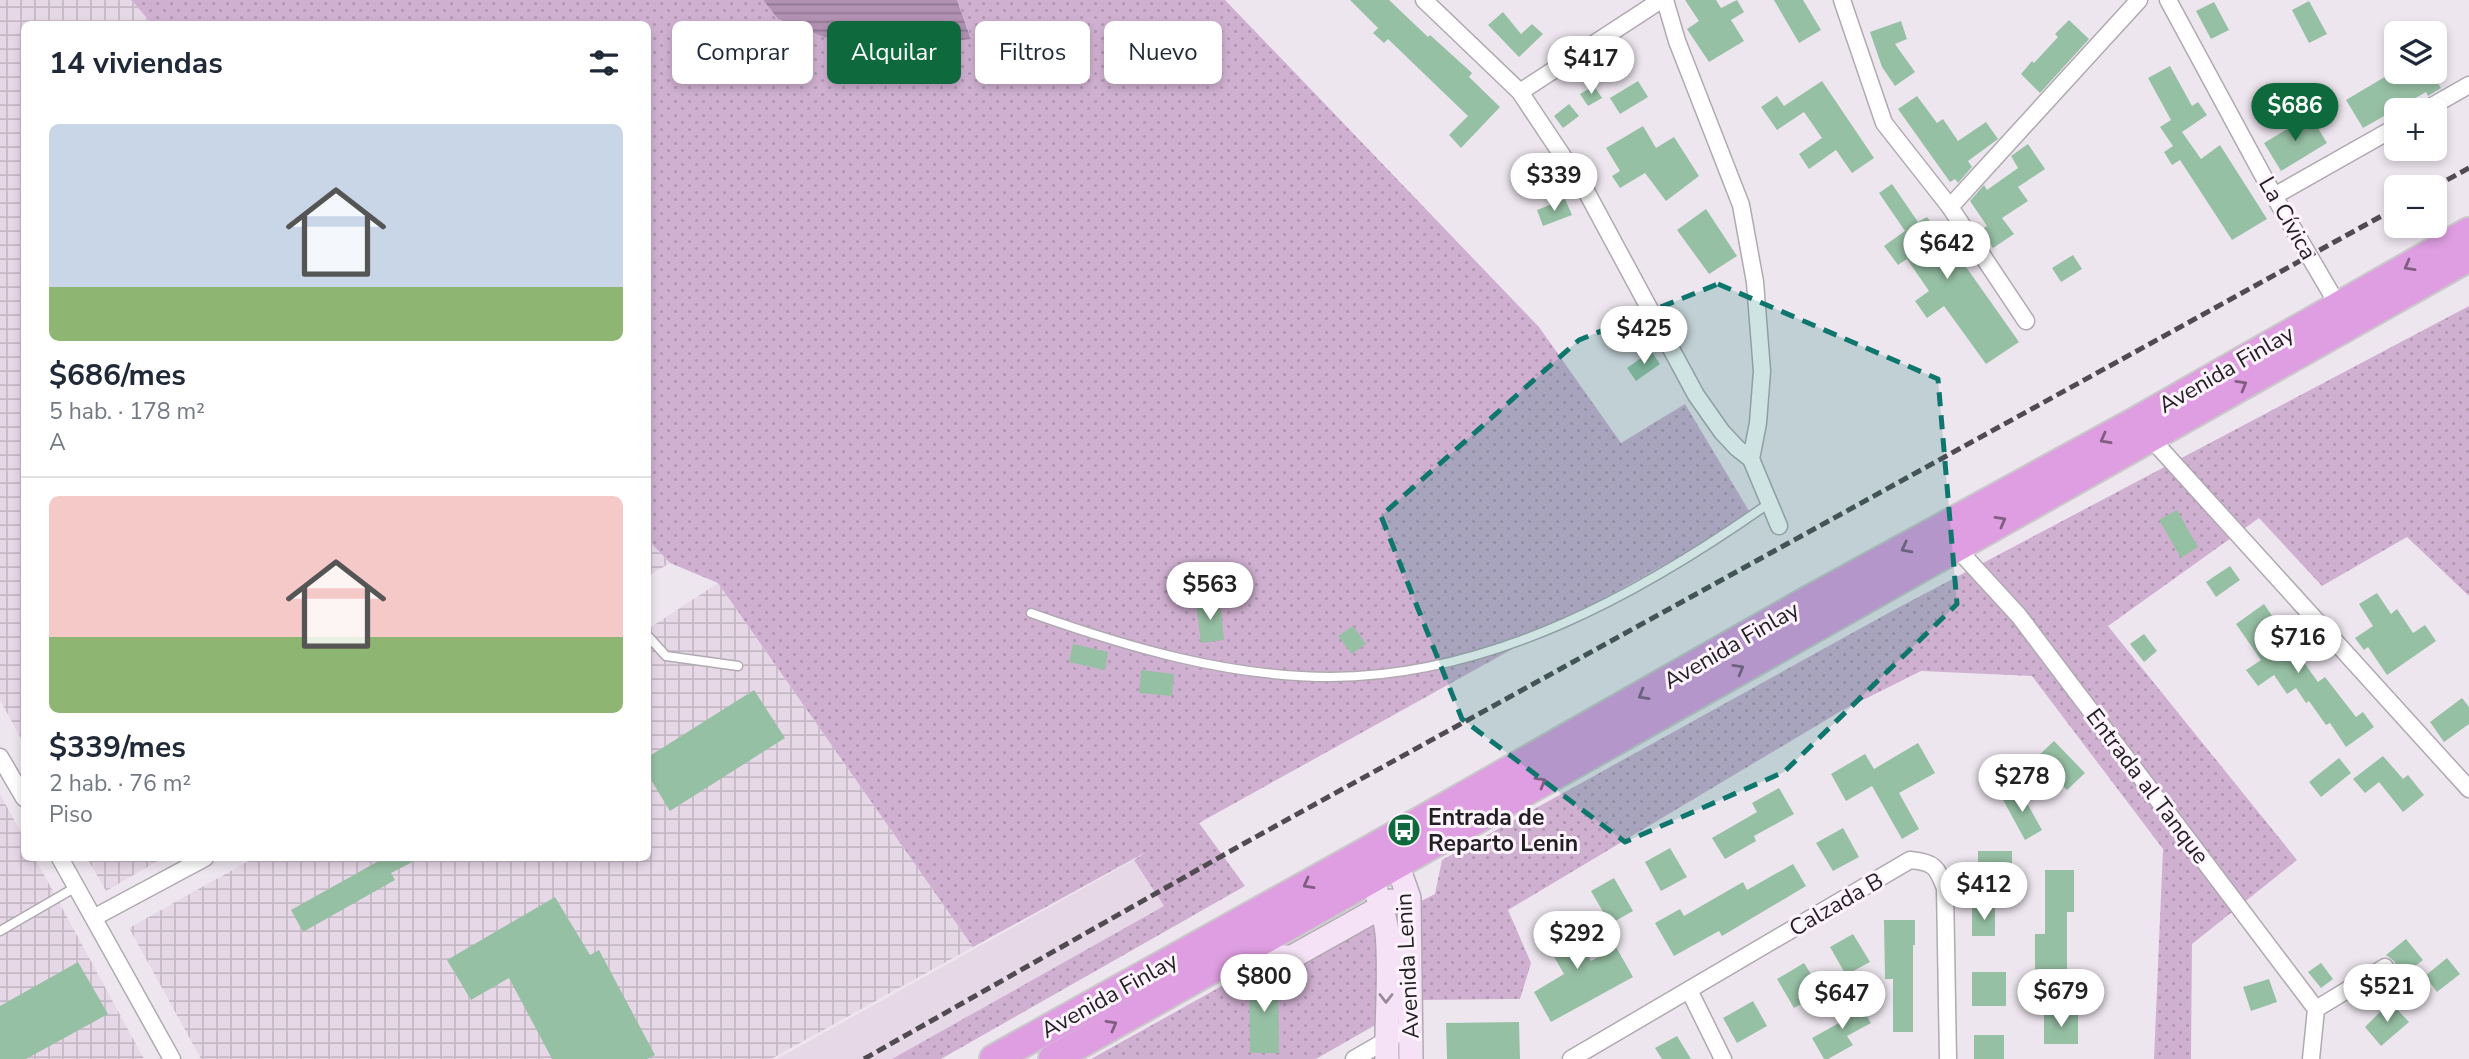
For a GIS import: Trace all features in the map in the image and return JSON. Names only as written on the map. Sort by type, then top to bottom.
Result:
[{"type":"highway","name":"Avenida Finlay","points":[[1053,1059],[1397,864],[1948,538],[2344,315],[2469,232]]},
{"type":"highway","name":"Avenida Finlay","points":[[2344,315],[2469,257]]},
{"type":"highway","name":"Avenida Finlay","points":[[994,1059],[1368,851],[1804,603],[1948,538]]},
{"type":"street","points":[[1424,0],[1520,92],[1586,191],[1696,395],[1722,432],[1751,459],[1779,526]]},
{"type":"street","points":[[1520,92],[1663,0],[1741,205],[1755,282],[1762,371],[1758,423],[1751,459]]},
{"type":"street","points":[[1842,0],[1884,123],[1950,206],[2026,321]]},
{"type":"street","points":[[1950,206],[2139,0]]},
{"type":"street","name":"La Cívica","points":[[2168,0],[2274,196],[2344,315]]},
{"type":"street","points":[[2446,98],[2469,85]]},
{"type":"street","points":[[2274,196],[2384,134]]},
{"type":"street","points":[[2143,430],[2469,789]]},
{"type":"street","name":"Entrada al Tanque","points":[[1948,538],[2019,616],[2316,1009]]},
{"type":"street","points":[[0,757],[21,793]]},
{"type":"street","name":"Avenida Lenin","points":[[1368,851],[1397,864],[1407,892],[1412,1059]]},
{"type":"street","name":"Avenida Lenin","points":[[1368,851],[1371,879],[1382,908],[1387,933],[1386,1050]]},
{"type":"street","name":"Calzada B","points":[[1571,1059],[1910,860],[1926,862],[1938,870],[1945,888],[1948,1059]]},
{"type":"street","points":[[62,861],[172,1059]]},
{"type":"street","points":[[95,917],[199,861]]},
{"type":"street","points":[[1233,957],[1292,957],[1407,892]]},
{"type":"street","points":[[2311,1059],[2316,1009],[2385,967]]},
{"type":"street","points":[[1689,990],[1723,1059]]},
{"type":"street","points":[[1354,1059],[1386,1050],[1411,1026]]},
{"type":"lane","points":[[1031,613],[1146,649],[1243,670],[1330,677],[1393,672],[1450,661],[1520,639],[1607,603],[1689,558],[1768,504]]},
{"type":"lane","points":[[651,639],[666,656],[738,666]]},
{"type":"lane","points":[[0,931],[77,886]]},
{"type":"highlighted area","points":[[1718,284],[1938,379],[1957,604],[1784,772],[1625,842],[1462,719],[1381,516],[1579,340]]},
{"type":"shaded area","points":[[0,0],[131,0],[149,21],[21,21],[21,738],[0,700]]},
{"type":"shaded area","points":[[131,0],[763,0],[778,19],[798,21],[672,21],[672,84],[813,84],[813,22],[827,24],[827,84],[961,84],[961,37],[971,38],[957,0],[1225,0],[1539,327],[1621,443],[1685,404],[1752,516],[1199,823],[1245,886],[941,1059],[892,1059],[1164,906],[1134,860],[1146,852],[973,947],[718,583],[670,563],[651,543],[651,21],[149,21]]},
{"type":"shaded area","points":[[763,0],[957,0],[971,39],[961,40],[961,21],[827,21],[827,38],[813,33],[813,21],[778,19]]},
{"type":"shaded area","points":[[2469,306],[2469,596],[2407,537],[2322,586],[2259,518],[2108,626],[2297,860],[2192,944],[2191,1059],[2154,1059],[2163,849],[2032,676],[1921,671],[1841,711],[1508,910],[1531,963],[1520,999],[1419,1000],[1316,1059],[1091,1059],[1229,982],[1292,966],[1435,894],[1442,860],[1892,611]]},
{"type":"shaded area","points":[[651,543],[670,563],[651,574]]},
{"type":"shaded area","points":[[718,583],[973,947],[771,1059],[201,1059],[129,928],[249,861],[651,861],[651,627]]},
{"type":"shaded area","points":[[0,794],[21,832],[21,861],[37,861],[144,1059],[0,1059]]},
{"type":"shaded area","points":[[1134,860],[1165,907],[892,1059],[777,1059]]},
{"type":"shaded area","points":[[89,861],[158,861],[106,891]]},
{"type":"building","points":[[1350,0],[1389,0],[1472,73],[1469,77],[1500,107],[1461,148],[1449,135],[1468,116],[1388,39],[1384,43],[1373,33],[1378,28]]},
{"type":"building","points":[[1685,0],[1716,0],[1721,8],[1737,0],[1744,12],[1731,20],[1744,41],[1709,62],[1687,29],[1699,21]]},
{"type":"building","points":[[1774,0],[1803,0],[1821,30],[1799,43]]},
{"type":"building","points":[[2309,1],[2327,34],[2309,43],[2292,10]]},
{"type":"building","points":[[2214,2],[2229,30],[2211,39],[2196,11]]},
{"type":"building","points":[[1503,12],[1521,34],[1532,24],[1543,34],[1519,57],[1488,25]]},
{"type":"building","points":[[2069,20],[2089,39],[2040,93],[2021,74],[2058,37],[2055,34]]},
{"type":"building","points":[[1901,21],[1907,39],[1895,44],[1915,72],[1895,86],[1882,67],[1870,32]]},
{"type":"building","points":[[2170,66],[2192,106],[2198,102],[2207,115],[2182,132],[2201,159],[2220,145],[2267,219],[2232,240],[2180,160],[2172,165],[2164,152],[2173,146],[2160,127],[2171,120],[2148,78]]},
{"type":"building","points":[[2384,77],[2384,84],[2438,84],[2441,88],[2428,96],[2426,92],[2416,98],[2384,98],[2384,116],[2363,128],[2346,100]]},
{"type":"building","points":[[1638,81],[1648,97],[1620,114],[1610,98]]},
{"type":"building","points":[[1822,81],[1874,158],[1852,173],[1836,150],[1809,169],[1799,154],[1822,138],[1804,112],[1777,130],[1761,107],[1777,96],[1784,106]]},
{"type":"building","points":[[1594,86],[1602,98],[1588,106],[1580,94]]},
{"type":"building","points":[[1917,96],[1937,123],[1943,119],[1958,141],[1986,122],[1998,139],[1968,161],[1972,167],[1958,183],[1955,179],[1950,182],[1898,109]]},
{"type":"building","points":[[1569,104],[1579,116],[1563,128],[1554,116]]},
{"type":"building","points":[[2310,115],[2327,143],[2281,171],[2264,143]]},
{"type":"building","points":[[1643,126],[1656,148],[1674,137],[1699,176],[1666,201],[1645,173],[1620,188],[1612,176],[1620,171],[1606,148]]},
{"type":"building","points":[[2028,144],[2045,169],[2018,187],[2028,201],[2002,218],[2014,234],[1993,248],[1981,230],[1987,226],[1970,201],[1984,185],[1987,190],[2018,168],[2011,156]]},
{"type":"building","points":[[1892,184],[1918,222],[1927,217],[1944,242],[1947,240],[2019,342],[1986,364],[1944,306],[1927,318],[1915,301],[1929,291],[1907,259],[1898,265],[1884,246],[1905,231],[1879,193]]},
{"type":"building","points":[[1565,199],[1572,215],[1543,226],[1537,210]]},
{"type":"building","points":[[1706,209],[1737,256],[1709,274],[1677,230]]},
{"type":"building","points":[[2073,255],[2082,269],[2061,282],[2052,268]]},
{"type":"building","points":[[1651,351],[1660,364],[1636,381],[1627,368]]},
{"type":"building","points":[[2177,510],[2198,547],[2181,558],[2159,520]]},
{"type":"building","points":[[2230,566],[2240,580],[2216,597],[2206,582]]},
{"type":"building","points":[[2377,593],[2391,614],[2397,609],[2413,633],[2425,625],[2436,641],[2387,675],[2368,647],[2364,650],[2355,638],[2373,626],[2359,604]]},
{"type":"building","points":[[1220,601],[1224,640],[1201,643],[1196,603]]},
{"type":"building","points":[[2264,604],[2289,641],[2293,638],[2304,654],[2300,657],[2318,682],[2325,677],[2356,717],[2363,712],[2374,727],[2346,747],[2330,723],[2326,725],[2296,688],[2287,694],[2274,675],[2258,686],[2246,670],[2261,660],[2236,624]]},
{"type":"building","points":[[1353,626],[1366,644],[1352,654],[1338,636]]},
{"type":"building","points":[[2144,634],[2157,651],[2144,662],[2130,644]]},
{"type":"building","points":[[1073,644],[1108,652],[1105,670],[1069,662]]},
{"type":"building","points":[[1141,670],[1174,674],[1172,696],[1139,693]]},
{"type":"building","points":[[754,690],[785,738],[670,811],[651,780],[651,755]]},
{"type":"building","points":[[2462,698],[2469,707],[2469,724],[2444,742],[2430,722]]},
{"type":"building","points":[[2054,741],[2085,773],[2067,790],[2036,758]]},
{"type":"building","points":[[1918,743],[1935,773],[1899,793],[1919,829],[1902,839],[1872,786],[1846,801],[1831,774],[1865,754],[1874,769]]},
{"type":"building","points":[[2383,756],[2403,779],[2408,775],[2424,795],[2403,812],[2379,782],[2365,793],[2353,779]]},
{"type":"building","points":[[2339,758],[2351,773],[2321,797],[2309,782]]},
{"type":"building","points":[[1779,788],[1794,814],[1754,836],[1756,841],[1725,859],[1712,838],[1757,812],[1752,803]]},
{"type":"building","points":[[2019,789],[2042,830],[2025,840],[2002,798]]},
{"type":"building","points":[[1843,828],[1859,857],[1833,871],[1816,843]]},
{"type":"building","points":[[1670,848],[1687,877],[1661,891],[1645,862]]},
{"type":"building","points":[[1978,851],[2012,851],[2012,875],[1978,875]]},
{"type":"building","points":[[379,861],[414,861],[391,873],[395,880],[303,932],[291,910]]},
{"type":"building","points":[[1793,864],[1806,886],[1722,936],[1719,931],[1674,956],[1655,923],[1680,909],[1684,916],[1743,882],[1747,890]]},
{"type":"building","points":[[2045,870],[2074,870],[2074,912],[2067,912],[2067,972],[2035,972],[2035,934],[2045,934]]},
{"type":"building","points":[[1614,878],[1633,911],[1610,924],[1591,891]]},
{"type":"building","points":[[555,897],[590,955],[599,950],[655,1055],[647,1059],[552,1059],[509,978],[471,1000],[447,960]]},
{"type":"building","points":[[1972,907],[1995,907],[1995,936],[1972,936]]},
{"type":"building","points":[[1564,914],[1591,961],[1616,947],[1633,977],[1551,1022],[1534,992],[1564,974],[1538,929]]},
{"type":"building","points":[[1884,920],[1915,920],[1913,1032],[1893,1032],[1893,979],[1885,979]]},
{"type":"building","points":[[1853,934],[1870,962],[1846,975],[1830,947]]},
{"type":"building","points":[[2406,939],[2423,960],[2403,976],[2394,961],[2386,955]]},
{"type":"building","points":[[2447,958],[2460,974],[2437,992],[2425,976]]},
{"type":"building","points":[[78,962],[108,1014],[26,1059],[0,1059],[0,1006]]},
{"type":"building","points":[[1804,963],[1822,992],[1794,1008],[1777,979]]},
{"type":"building","points":[[2321,963],[2333,979],[2321,988],[2308,972]]},
{"type":"building","points":[[1972,972],[2006,972],[2006,1006],[1972,1006]]},
{"type":"building","points":[[1249,975],[1278,975],[1279,1053],[1250,1053]]},
{"type":"building","points":[[2269,979],[2277,1002],[2251,1011],[2243,987]]},
{"type":"building","points":[[1753,1001],[1767,1026],[1737,1043],[1723,1018]]},
{"type":"building","points":[[1858,1001],[1871,1023],[1847,1036],[1853,1045],[1824,1059],[1812,1038],[1839,1023],[1834,1014]]},
{"type":"building","points":[[2390,1002],[2409,1022],[2381,1046],[2365,1027]]},
{"type":"building","points":[[2044,1014],[2078,1014],[2078,1044],[2044,1044]]},
{"type":"building","points":[[1519,1022],[1520,1059],[1447,1059],[1446,1023]]},
{"type":"building","points":[[1974,1035],[2004,1035],[2004,1059],[1974,1059]]},
{"type":"building","points":[[1677,1036],[1691,1059],[1662,1059],[1655,1048]]},
{"type":"railway","points":[[2447,180],[2469,168]]},
{"type":"railway","points":[[864,1059],[1243,844],[2384,215]]},
{"type":"place","name":"Entrada de Reparto Lenin","points":[[1404,830]]}]
